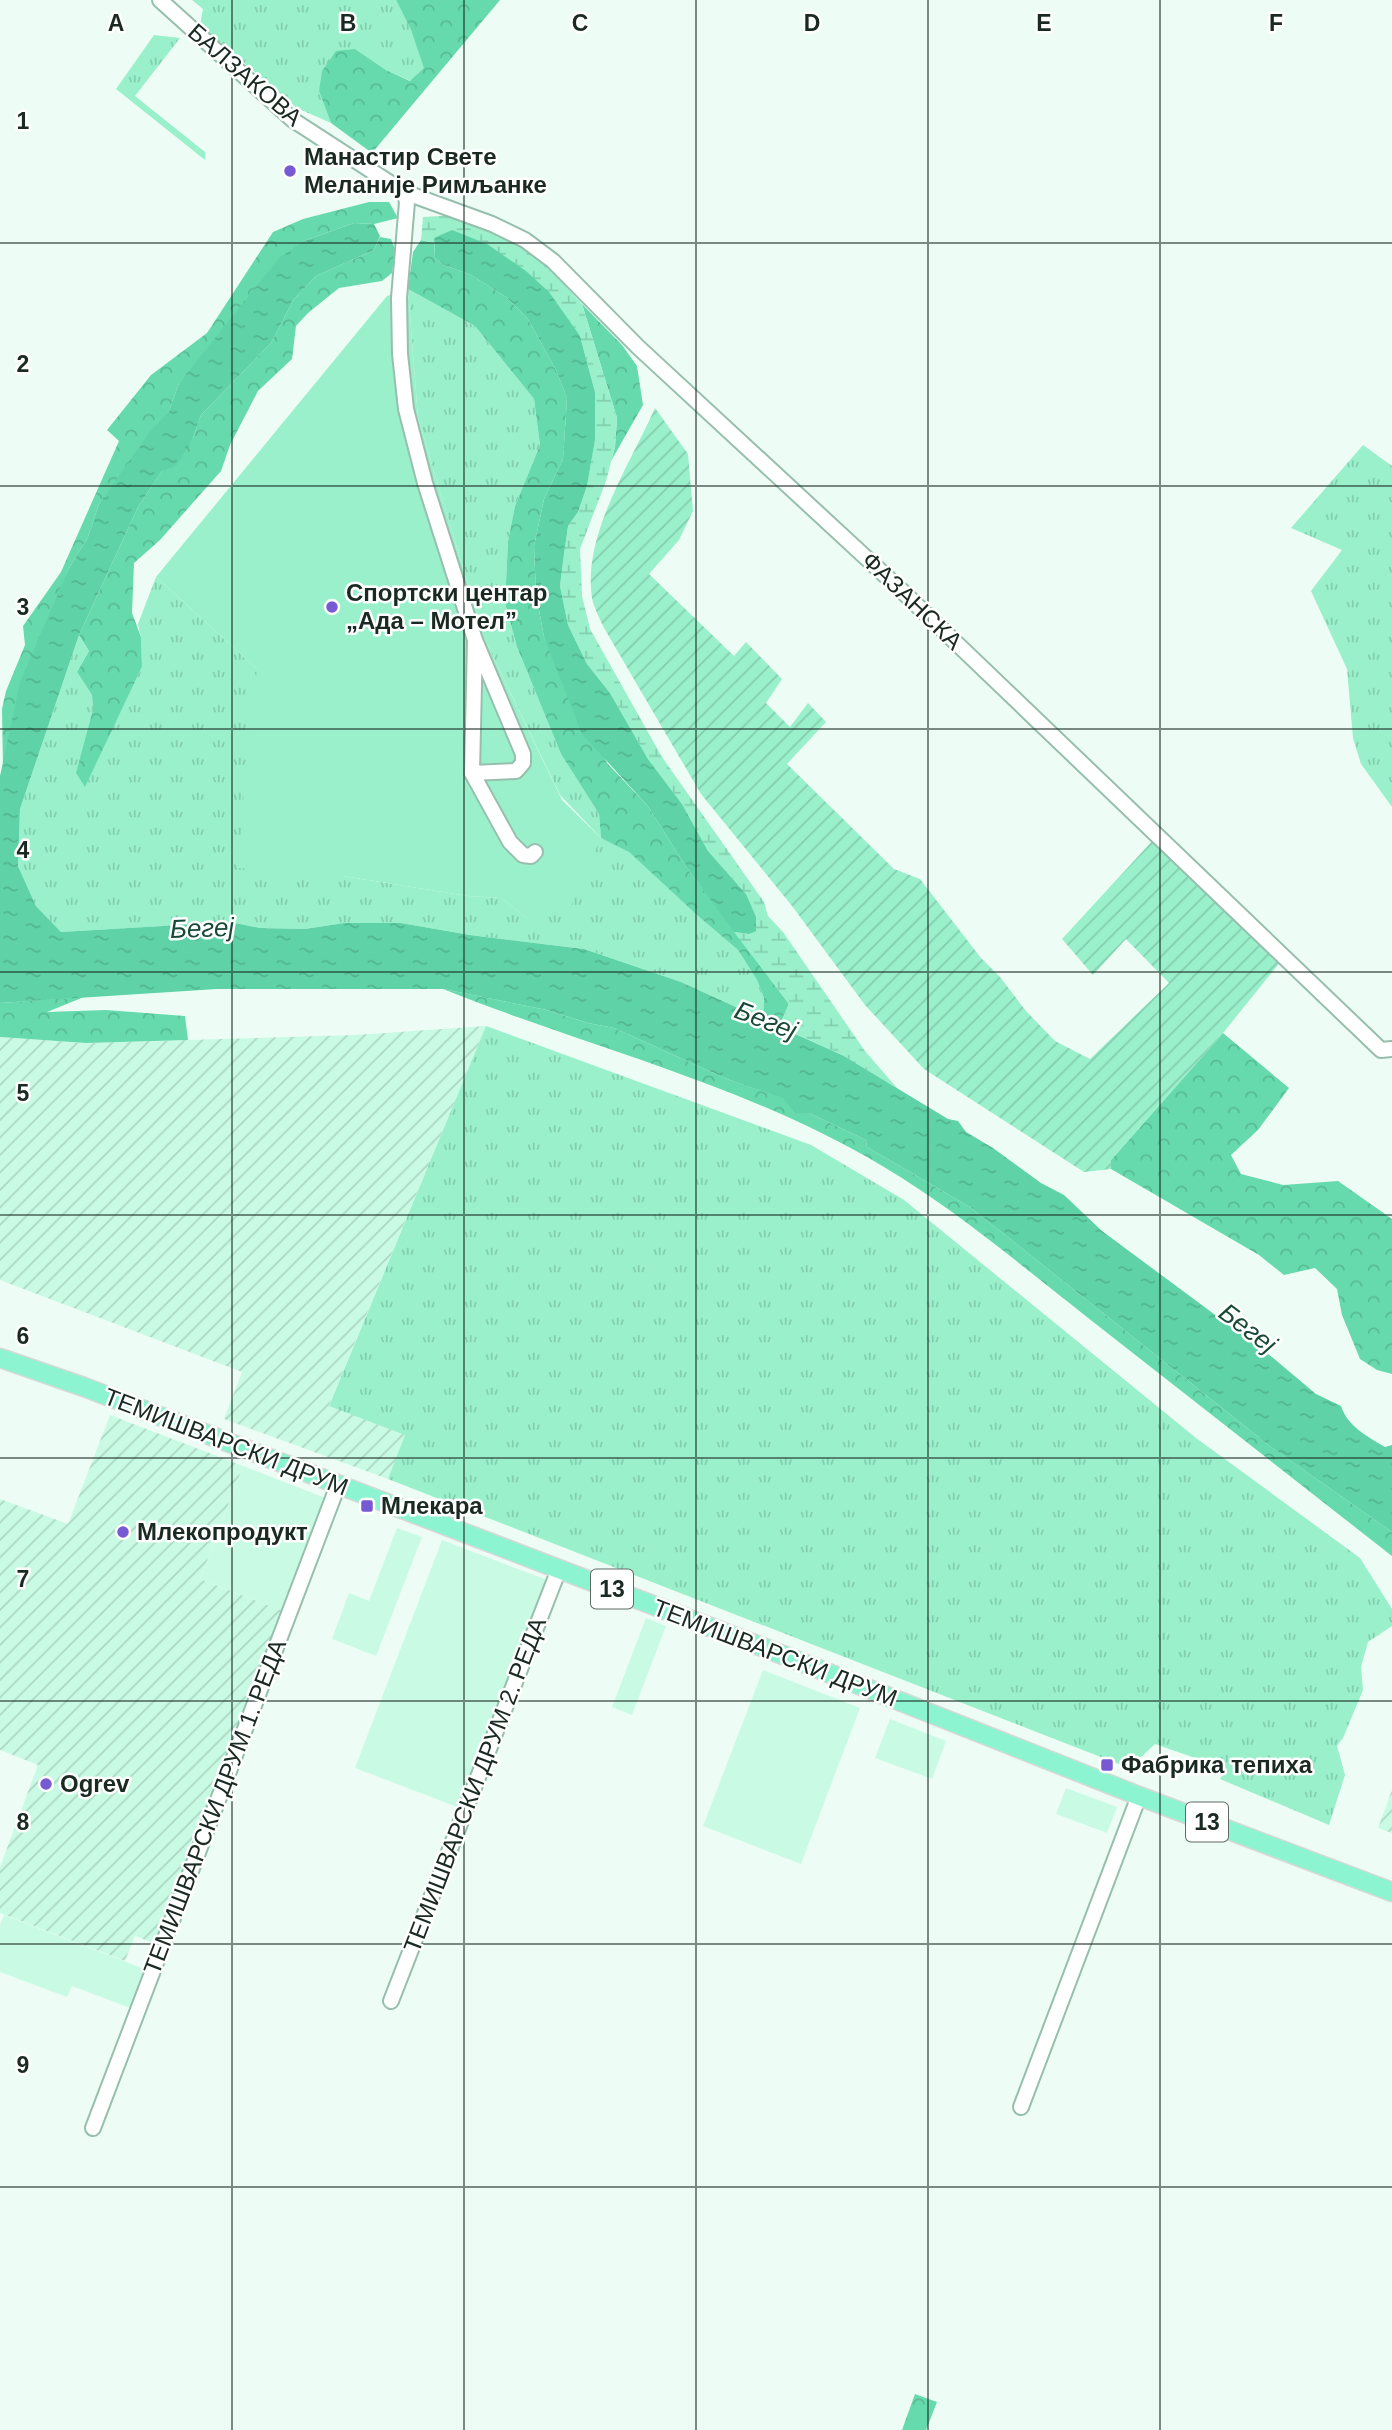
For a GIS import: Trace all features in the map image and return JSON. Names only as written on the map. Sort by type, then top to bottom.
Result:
[{"type":"main road","name":"ТЕМИШВАРСКИ ДРУМ","points":[[0,1358],[85,1387],[1392,1892]]},
{"type":"street","name":"БАЛЗАКОВА","points":[[160,0],[293,120],[404,192]]},
{"type":"street","points":[[404,192],[407,202],[400,298],[400,354],[406,409],[425,483],[475,640],[524,759],[516,771],[472,773]]},
{"type":"street","name":"ФАЗАНСКА","points":[[404,192],[492,224],[525,240],[552,261],[638,346],[902,591],[1381,1050],[1392,1049]]},
{"type":"street","points":[[475,640],[472,773],[510,842],[523,855],[531,856],[536,852]]},
{"type":"street","name":"ТЕМИШВАРСКИ ДРУМ 1. РЕДА","points":[[93,2128],[338,1485]]},
{"type":"street","name":"ТЕМИШВАРСКИ ДРУМ 2. РЕДА","points":[[391,2001],[559,1569]]},
{"type":"street","points":[[1021,2107],[1139,1796]]},
{"type":"shaded area","points":[[486,1026],[329,1405],[406,1435],[388,1479],[224,1419],[242,1372],[0,1280],[0,1037],[86,1043],[355,1035]]},
{"type":"shaded area","points":[[110,1415],[243,1466],[200,1579],[285,1612],[159,1945],[135,1936],[125,1961],[0,1913],[0,1867],[38,1765],[0,1750],[0,1499],[68,1524]]},
{"type":"shaded area","points":[[243,1466],[328,1499],[285,1612],[200,1579]]},
{"type":"shaded area","points":[[397,1528],[422,1537],[376,1656],[332,1639],[349,1593],[369,1601]]},
{"type":"shaded area","points":[[442,1540],[547,1580],[460,1808],[355,1768]]},
{"type":"shaded area","points":[[646,1618],[666,1626],[632,1715],[612,1707]]},
{"type":"shaded area","points":[[763,1670],[860,1708],[801,1864],[703,1826]]},
{"type":"shaded area","points":[[890,1719],[946,1741],[932,1779],[875,1758]]},
{"type":"shaded area","points":[[1066,1788],[1117,1807],[1107,1833],[1056,1814]]},
{"type":"shaded area","points":[[1392,1790],[1392,1833],[1378,1828]]},
{"type":"shaded area","points":[[4,1915],[147,1970],[133,2009],[72,1986],[67,1997],[0,1972],[0,1925]]},
{"type":"green space","points":[[192,0],[396,0],[425,68],[411,81],[386,70],[355,49],[319,90],[331,123],[297,108],[200,25],[203,9]]},
{"type":"green space","points":[[396,0],[500,0],[372,153],[331,123],[319,91],[322,71],[336,51],[355,49],[386,70],[410,81],[424,68],[411,30]]},
{"type":"green space","points":[[154,35],[180,38],[135,96],[205,152],[205,160],[116,89]]},
{"type":"green space","points":[[369,202],[389,202],[398,218],[374,224],[354,223],[304,241],[179,383],[169,411],[99,504],[88,537],[68,570],[3,769],[2,709],[6,691],[25,645],[23,626],[61,572],[119,441],[107,430],[151,375],[207,333],[273,232],[303,219]]},
{"type":"green space","points":[[458,215],[537,255],[582,304],[617,418],[615,447],[606,481],[580,549],[582,596],[590,629],[662,757],[764,902],[768,916],[783,932],[865,1051],[897,1088],[844,1056],[779,1026],[789,1004],[734,932],[749,934],[746,894],[708,851],[682,804],[648,759],[610,693],[587,664],[568,625],[560,586],[568,526],[578,512],[587,486],[595,439],[595,392],[580,336],[434,238],[434,243],[421,240],[423,217]]},
{"type":"green space","points":[[380,237],[391,239],[395,249],[392,273],[382,281],[339,288],[296,326],[292,359],[258,391],[230,445],[221,471],[160,540],[134,563],[132,613],[141,637],[142,667],[85,787],[76,773],[93,710],[92,695],[77,672],[89,651],[79,635],[138,507],[162,471],[193,438],[201,415],[271,343],[294,299],[316,276],[374,250]]},
{"type":"green space","points":[[421,240],[434,243],[435,258],[444,265],[471,275],[506,297],[528,319],[556,370],[567,398],[563,459],[544,499],[534,546],[536,594],[544,637],[607,763],[647,805],[687,868],[789,1004],[779,1026],[763,1019],[764,998],[757,980],[738,950],[629,852],[601,838],[599,814],[561,754],[517,647],[505,603],[508,541],[515,506],[540,445],[534,399],[475,326],[408,289],[413,252]]},
{"type":"green space","points":[[408,289],[475,326],[534,399],[540,445],[515,506],[508,541],[505,603],[517,647],[561,754],[599,814],[601,838],[560,795],[484,638],[418,418]]},
{"type":"green space","name":"Спортски центар „Ада – Мотел”","points":[[408,289],[418,418],[484,638],[562,800],[601,838],[569,910],[528,919],[501,898],[468,896],[343,876],[238,868],[257,669],[156,577],[387,296]]},
{"type":"green space","points":[[582,304],[622,345],[637,366],[643,405],[611,461],[617,418]]},
{"type":"green space","points":[[655,408],[688,454],[693,511],[679,540],[649,574],[734,656],[746,642],[782,679],[766,703],[790,727],[808,703],[826,722],[787,764],[894,869],[920,879],[981,958],[1055,1041],[1090,1059],[1169,983],[1126,939],[1093,975],[1062,939],[1155,838],[1281,961],[1223,1033],[1111,1160],[1111,1169],[1084,1172],[924,1069],[865,1005],[792,906],[701,794],[604,628],[592,598],[594,549],[601,525]]},
{"type":"green space","points":[[1363,445],[1392,466],[1392,807],[1361,764],[1353,738],[1347,669],[1311,591],[1342,550],[1291,528]]},
{"type":"green space","points":[[156,577],[257,669],[343,876],[468,896],[501,898],[528,919],[601,838],[626,849],[738,950],[757,980],[764,998],[763,1019],[681,982],[584,949],[470,935],[401,923],[344,923],[305,929],[260,928],[230,922],[61,932],[36,906],[18,866],[20,809],[79,635],[89,651],[77,672],[92,695],[93,710],[85,786],[142,667],[138,624]]},
{"type":"green space","points":[[443,989],[547,1010],[614,1028],[727,1079],[785,1099],[794,1113],[809,1113],[866,1140],[867,1147],[970,1207],[1271,1447],[1392,1532],[1392,1556],[990,1241],[938,1202],[884,1167],[832,1138],[723,1090]]},
{"type":"green space","points":[[84,997],[47,1012],[106,1010],[185,1016],[188,1040],[86,1043],[0,1037],[0,1003]]},
{"type":"green space","points":[[486,1026],[811,1145],[904,1200],[1196,1438],[1360,1558],[1392,1609],[1392,1626],[1368,1642],[1361,1667],[1363,1690],[1337,1746],[1345,1775],[1329,1825],[1220,1779],[1227,1769],[1155,1744],[1129,1768],[388,1479],[405,1435],[329,1406]]},
{"type":"green space","points":[[1223,1033],[1289,1088],[1258,1130],[1231,1155],[1241,1174],[1283,1185],[1338,1181],[1392,1219],[1392,1374],[1377,1370],[1360,1359],[1342,1315],[1337,1289],[1315,1268],[1284,1275],[1259,1255],[1111,1169],[1111,1160]]},
{"type":"green space","points":[[915,2394],[937,2402],[926,2430],[902,2430]]},
{"type":"water","name":"Бегеј","points":[[354,223],[374,224],[380,236],[374,250],[316,276],[294,299],[271,343],[201,415],[193,438],[177,465],[162,471],[138,507],[79,635],[20,809],[18,866],[36,906],[61,932],[230,922],[260,928],[305,929],[344,923],[401,923],[470,935],[584,949],[681,982],[844,1056],[948,1119],[958,1121],[966,1132],[1041,1183],[1064,1195],[1102,1231],[1272,1357],[1316,1394],[1341,1406],[1348,1420],[1359,1430],[1385,1447],[1392,1445],[1392,1532],[1271,1447],[970,1207],[867,1147],[866,1140],[809,1113],[794,1113],[784,1099],[727,1079],[614,1028],[547,1010],[443,989],[217,989],[0,1003],[0,776],[20,682],[68,570],[88,537],[99,504],[149,433],[169,411],[179,383],[279,258],[304,241]]},
{"type":"water","points":[[452,230],[487,244],[526,271],[549,292],[580,336],[595,392],[595,440],[587,486],[578,512],[568,526],[560,586],[568,625],[587,664],[610,693],[648,759],[682,804],[708,851],[746,894],[756,917],[756,931],[749,934],[734,932],[687,868],[647,805],[582,734],[544,637],[536,594],[534,546],[544,499],[563,459],[567,398],[556,370],[528,319],[506,297],[471,275],[444,265],[435,258],[434,238]]},
{"type":"place","name":"Манастир Свете Меланије Римљанке","points":[[290,171]]},
{"type":"place","name":"Спортски центар „Ада – Мотел”","points":[[332,607]]},
{"type":"place","name":"Млекара","points":[[367,1506]]},
{"type":"place","name":"Млекопродукт","points":[[123,1532]]},
{"type":"place","name":"Фабрика тепиха","points":[[1107,1765]]},
{"type":"place","name":"Ogrev","points":[[46,1784]]}]
